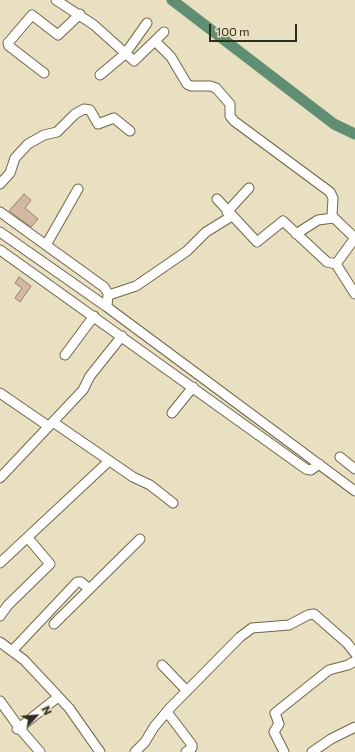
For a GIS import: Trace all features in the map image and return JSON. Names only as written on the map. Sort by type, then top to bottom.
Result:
[{"type":"street","points":[[56,0],[80,14],[135,61],[164,32]]},
{"type":"street","points":[[44,73],[9,46],[8,43],[32,15],[58,35],[80,14]]},
{"type":"street","points":[[100,75],[125,54],[147,23]]},
{"type":"street","points":[[155,41],[171,57],[186,84],[191,86],[210,86],[216,88],[230,104],[230,116],[234,121],[326,188],[333,198],[331,211],[333,218],[354,238],[336,264]]},
{"type":"street","points":[[0,184],[10,173],[15,158],[28,144],[44,135],[57,132],[84,109],[90,110],[98,124],[114,118],[130,131]]},
{"type":"street","points":[[109,295],[136,286],[188,251],[206,232],[229,214],[249,188]]},
{"type":"street","points":[[46,245],[78,189]]},
{"type":"street","points":[[217,199],[229,214],[257,242],[282,221],[327,262],[336,264],[355,294]]},
{"type":"street","points":[[0,212],[104,287],[109,295],[107,307]]},
{"type":"street","points":[[296,234],[318,220],[333,218]]},
{"type":"street","points":[[0,232],[107,307],[355,491]]},
{"type":"street","points":[[0,250],[306,469],[311,470],[319,464]]},
{"type":"street","points":[[66,355],[94,316]]},
{"type":"street","points":[[0,478],[83,390],[90,376],[122,336]]},
{"type":"street","points":[[172,414],[193,387]]},
{"type":"street","points":[[0,393],[150,485],[173,503]]},
{"type":"street","points":[[355,456],[344,460],[355,469]]},
{"type":"street","points":[[0,563],[109,461]]},
{"type":"street","points":[[0,616],[8,605],[50,564],[28,538]]},
{"type":"street","points":[[54,624],[140,539]]},
{"type":"street","points":[[12,651],[77,582],[80,582],[89,589]]},
{"type":"street","points":[[135,752],[145,742],[152,730],[167,712],[248,630],[257,627],[290,625],[311,614],[320,618],[355,653]]},
{"type":"street","points":[[0,642],[24,660],[58,697],[100,752]]},
{"type":"street","points":[[284,752],[274,732],[279,724],[275,713],[329,670],[348,665],[355,660]]},
{"type":"street","points":[[162,665],[187,691]]},
{"type":"street","points":[[19,730],[24,724],[58,697]]},
{"type":"street","points":[[0,701],[19,730],[40,752]]},
{"type":"street","points":[[167,712],[192,745],[192,748],[186,752]]},
{"type":"street","points":[[312,752],[331,739],[355,727]]},
{"type":"building","points":[[24,194],[31,200],[25,208],[38,219],[31,227],[9,211]]},
{"type":"building","points":[[19,277],[31,286],[20,302],[15,298],[22,288],[15,283]]},
{"type":"waterway","points":[[172,0],[334,124],[355,134]]}]
